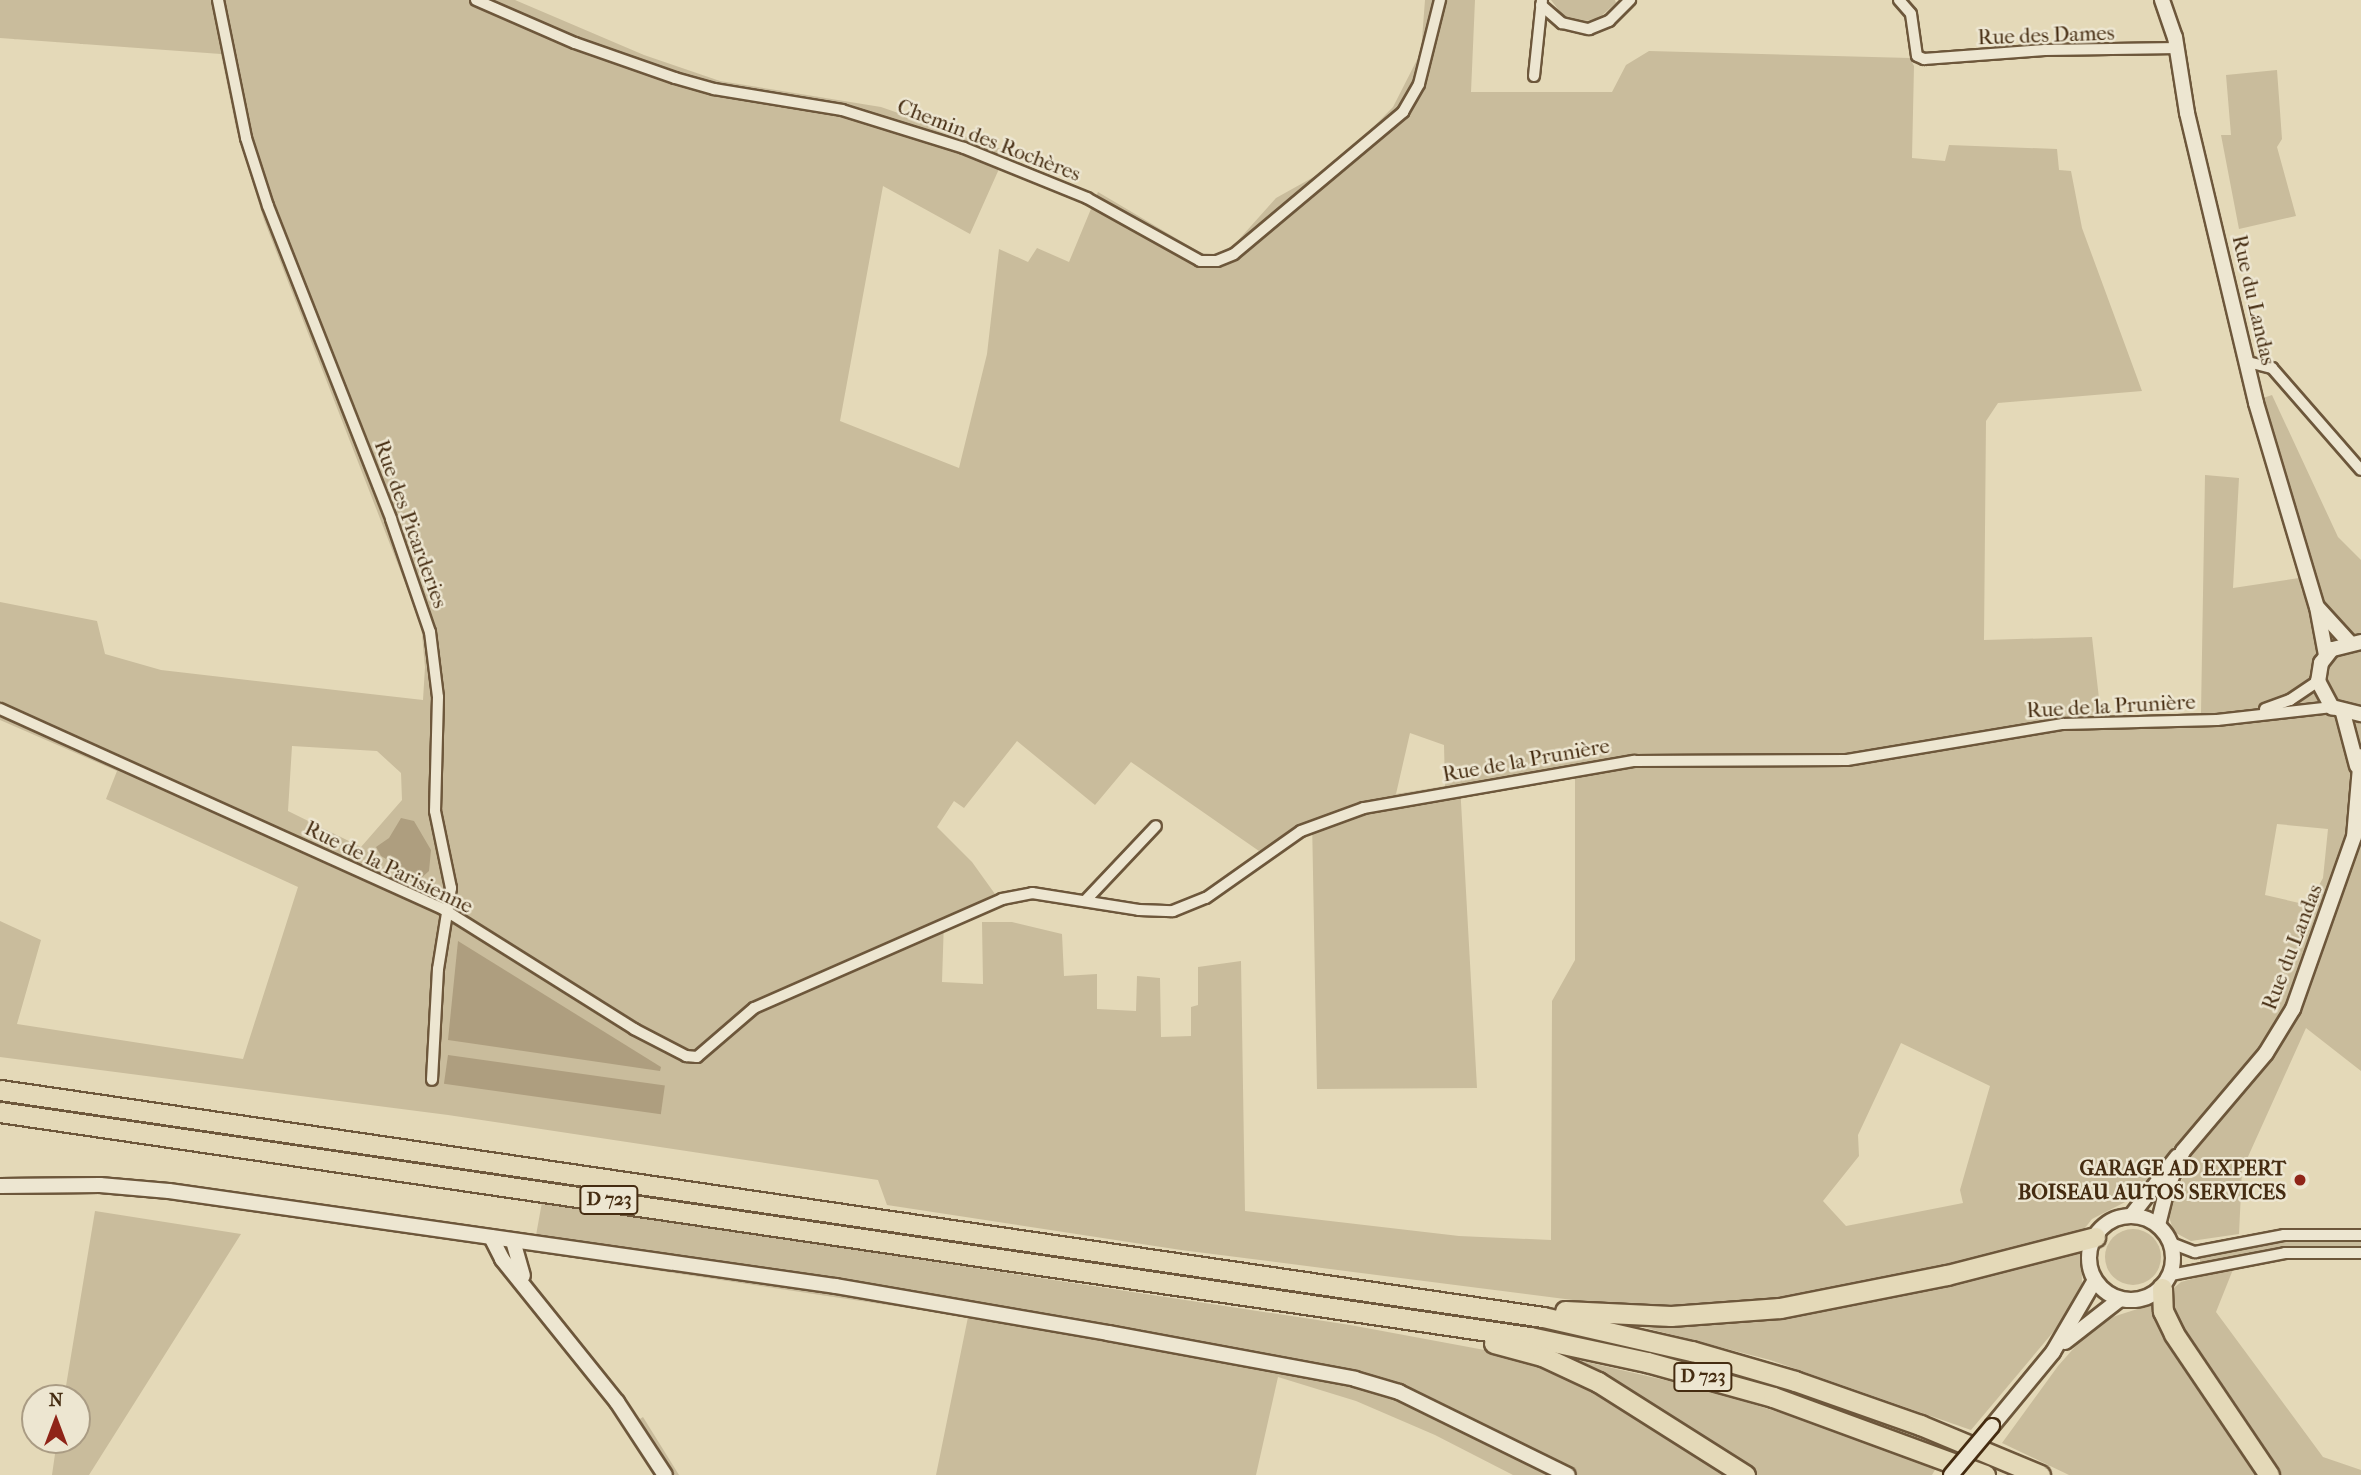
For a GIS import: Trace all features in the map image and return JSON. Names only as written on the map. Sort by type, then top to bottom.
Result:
[{"type":"highway","name":"D 723","points":[[0,1090],[1502,1310],[1630,1336],[1755,1369],[1909,1421],[2040,1475]]},
{"type":"highway","name":"D 723","points":[[0,1112],[1410,1318],[1564,1344],[1704,1378],[1848,1422],[1985,1475]]},
{"type":"highway","points":[[1502,1310],[1522,1305],[1600,1314],[1671,1316],[1780,1308],[1947,1275],[2095,1237]]},
{"type":"highway","points":[[2166,1282],[2162,1311],[2174,1334],[2269,1475]]},
{"type":"highway","points":[[1410,1318],[1432,1332],[1513,1347],[1565,1365],[1745,1475]]},
{"type":"street","name":"Rue des Picarderies","points":[[218,0],[246,138],[268,206],[391,519],[430,632],[439,697],[435,811],[448,864],[448,913],[439,969],[432,1080]]},
{"type":"street","name":"Chemin des Rochères","points":[[475,0],[575,43],[675,78],[714,89],[842,110],[964,148],[1087,198],[1200,261],[1217,261],[1234,254],[1403,112],[1419,84],[1440,0]]},
{"type":"street","points":[[1541,3],[1562,23],[1589,29],[1609,21],[1630,0]]},
{"type":"street","name":"Rue des Dames","points":[[1899,0],[1911,14],[1917,56],[1924,59],[2045,50],[2178,48]]},
{"type":"street","name":"Rue du Landas","points":[[2162,0],[2178,48],[2206,194],[2256,403],[2317,607],[2326,655]]},
{"type":"street","points":[[1534,76],[1541,3]]},
{"type":"street","points":[[2248,362],[2272,368],[2361,470]]},
{"type":"street","name":"Rue du Landas","points":[[2317,607],[2355,642]]},
{"type":"street","points":[[2318,681],[2326,655],[2355,642]]},
{"type":"street","name":"Rue du Landas","points":[[2318,681],[2338,710],[2359,772]]},
{"type":"street","name":"Rue de la Prunière","points":[[2248,716],[2290,700],[2318,681]]},
{"type":"street","name":"Rue de la Parisienne","points":[[0,709],[448,913],[686,1056],[697,1057],[754,1008],[852,965]]},
{"type":"street","points":[[2338,710],[2361,714]]},
{"type":"street","name":"Rue de la Prunière","points":[[852,965],[1002,899],[1032,893],[1139,910],[1173,911],[1206,898],[1301,831],[1335,815],[1634,761],[1847,760],[2063,724],[2338,710]]},
{"type":"street","name":"Rue du Landas","points":[[2158,1225],[2167,1188],[2183,1151],[2266,1053],[2293,1009],[2354,837],[2361,756]]},
{"type":"street","points":[[1085,901],[1156,826]]},
{"type":"street","points":[[2131,1216],[2146,1192],[2183,1151]]},
{"type":"street","points":[[0,1186],[100,1185],[169,1191],[836,1286],[1355,1378],[1437,1409],[1568,1475]]},
{"type":"street","points":[[2361,1235],[2284,1236],[2195,1252],[2171,1243],[2158,1225],[2131,1216],[2110,1222],[2095,1237],[2089,1259],[2095,1280],[2120,1299],[2143,1300],[2166,1282],[2285,1253],[2361,1253]]},
{"type":"street","points":[[491,1237],[502,1259],[617,1402],[665,1475]]},
{"type":"street","points":[[513,1241],[527,1288]]},
{"type":"street","points":[[2166,1282],[2171,1243]]},
{"type":"street","points":[[1951,1475],[2053,1352],[2095,1280]]},
{"type":"street","points":[[2053,1352],[2120,1299]]},
{"type":"shaded area","points":[[0,0],[515,0],[644,55],[720,81],[881,107],[1007,151],[970,234],[883,186],[840,421],[959,468],[987,354],[999,249],[1028,262],[1037,248],[1069,262],[1098,192],[1201,253],[1216,254],[1234,245],[1276,198],[1337,164],[1393,107],[1421,52],[1425,0],[1475,0],[1471,92],[1612,92],[1626,65],[1649,51],[1910,58],[1914,66],[1912,158],[1945,161],[1949,145],[2057,149],[2059,170],[2071,171],[2082,228],[2142,391],[1998,403],[1986,421],[1984,640],[2092,637],[2101,716],[2201,713],[2205,475],[2239,478],[2233,588],[2299,578],[2302,592],[2319,583],[2260,399],[2272,395],[2338,537],[2361,560],[2361,1071],[2306,1028],[2242,1170],[2239,1234],[2191,1241],[2174,1232],[2168,1214],[2191,1157],[2174,1147],[2131,1199],[2092,1219],[2081,1233],[2082,1284],[2070,1312],[1971,1430],[1770,1360],[1623,1322],[1604,1304],[1181,1250],[887,1205],[878,1180],[448,1115],[0,1057],[0,921],[41,940],[17,1024],[243,1059],[298,887],[106,799],[117,771],[0,720],[0,602],[97,621],[105,654],[161,670],[423,700],[425,667],[421,624],[264,220],[236,128],[221,54],[0,38]],"holes":[[[1410,733],[1444,745],[1445,786],[1396,794]],[[1017,741],[1095,805],[1131,762],[1259,851],[1312,819],[1317,1089],[1477,1088],[1460,784],[1575,766],[1575,960],[1552,1001],[1551,1240],[1459,1236],[1245,1211],[1241,961],[1198,967],[1198,1005],[1191,1007],[1191,1036],[1161,1037],[1160,978],[1137,976],[1136,1011],[1097,1009],[1097,974],[1064,976],[1062,934],[1012,922],[982,922],[983,984],[942,982],[944,920],[995,894],[972,862],[937,827],[954,801],[964,808]],[[292,746],[377,751],[401,773],[402,800],[361,847],[288,811]],[[2277,824],[2328,829],[2323,878],[2308,905],[2265,895]],[[1901,1043],[1990,1086],[1960,1190],[1963,1203],[1846,1226],[1823,1201],[1859,1156],[1858,1135]]]},
{"type":"shaded area","points":[[1551,0],[1615,0],[1616,3],[1599,18],[1581,22],[1563,16]]},
{"type":"shaded area","points":[[2277,70],[2282,139],[2277,147],[2296,216],[2239,229],[2221,135],[2231,135],[2226,75]]},
{"type":"shaded area","points":[[401,818],[414,821],[431,850],[429,871],[420,879],[381,856],[376,847],[389,838]]},
{"type":"shaded area","points":[[458,941],[661,1067],[660,1071],[448,1040]]},
{"type":"shaded area","points":[[448,1055],[665,1085],[661,1114],[444,1084]]},
{"type":"shaded area","points":[[542,1202],[1350,1325],[1490,1351],[1558,1373],[1569,1358],[1708,1390],[1873,1442],[1936,1468],[1932,1475],[1513,1475],[1435,1435],[1356,1401],[1278,1377],[1256,1475],[936,1475],[968,1317],[533,1252]]},
{"type":"shaded area","points":[[95,1211],[241,1234],[89,1475],[52,1475],[55,1454],[91,1454],[91,1384],[66,1384]]},
{"type":"shaded area","points":[[2127,1229],[2139,1229],[2149,1233],[2157,1241],[2161,1257],[2157,1273],[2149,1281],[2139,1285],[2127,1285],[2117,1281],[2109,1273],[2105,1263],[2105,1251],[2109,1241],[2117,1233]]},
{"type":"shaded area","points":[[2281,1238],[2361,1238],[2361,1248],[2283,1249],[2200,1263],[2200,1255]]},
{"type":"shaded area","points":[[2234,1267],[2216,1312],[2323,1457],[2361,1470],[2361,1475],[2069,1475],[2002,1443],[2058,1366],[2097,1322],[2156,1303],[2181,1282]]},
{"type":"shaded area","points":[[643,1417],[679,1475],[653,1475],[624,1429]]},
{"type":"place","name":"GARAGE AD EXPERT BOISEAU AUTOS SERVICES","points":[[2300,1180]]}]
